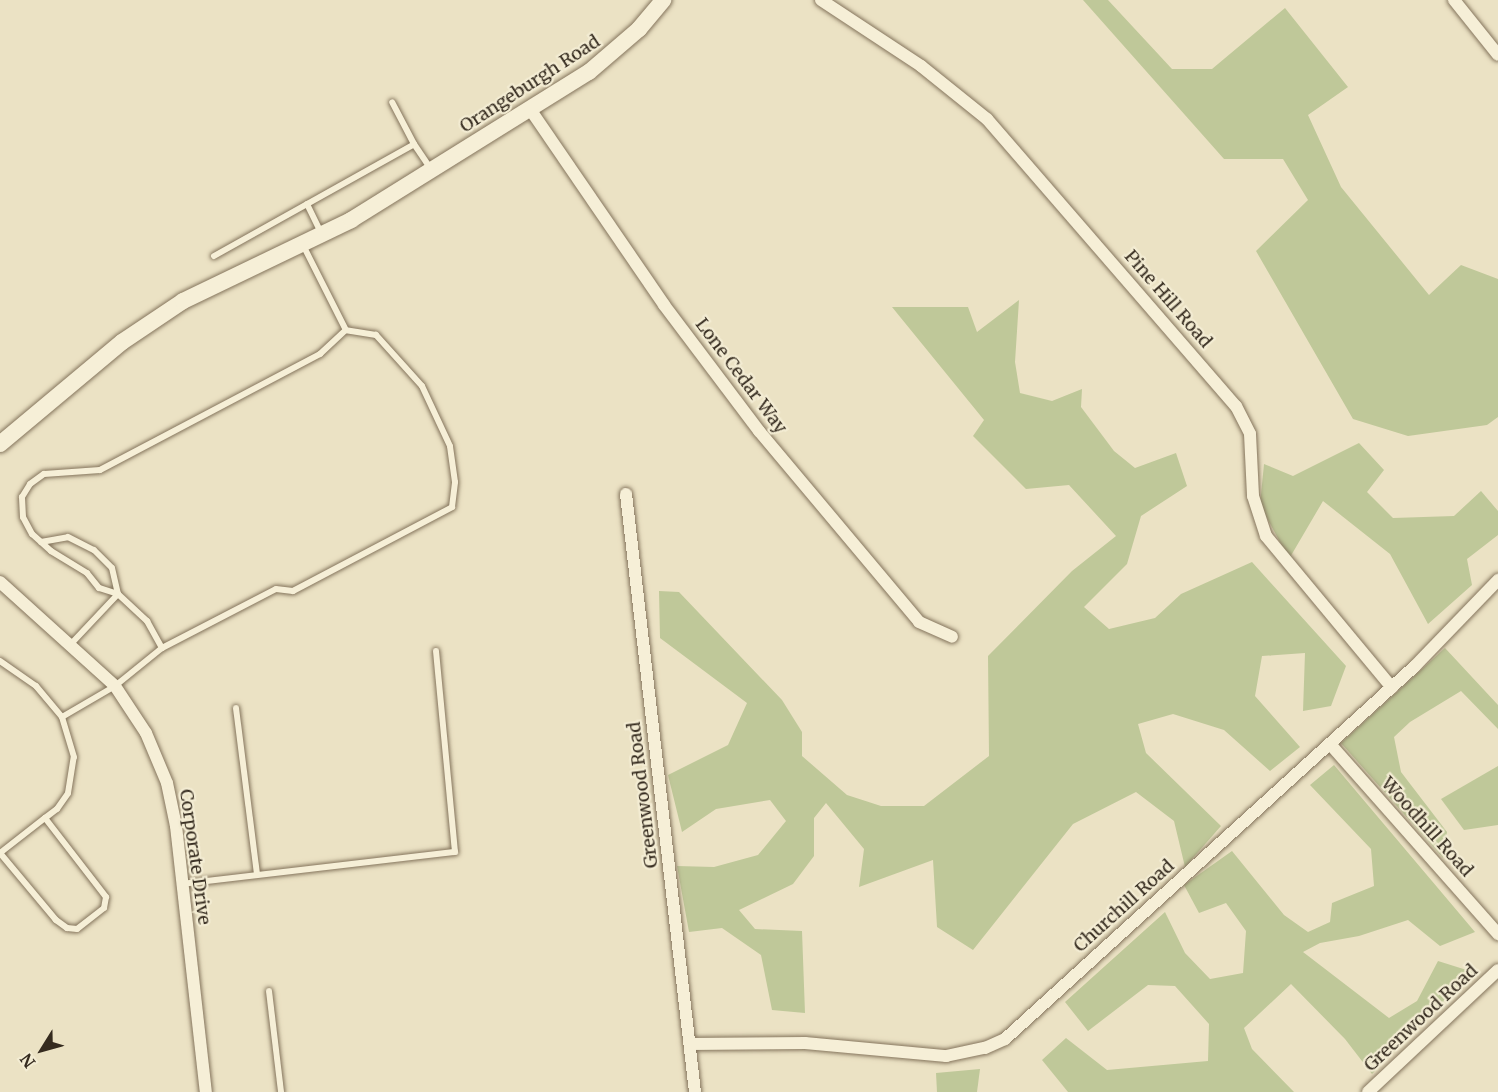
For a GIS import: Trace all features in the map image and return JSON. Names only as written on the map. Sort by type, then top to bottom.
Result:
[{"type":"street","name":"Orangeburgh Road","points":[[0,444],[75,379],[174,307],[322,235],[435,170],[615,52],[663,0]]},
{"type":"street","name":"Pine Hill Road","points":[[821,0],[921,66],[987,119],[1236,406],[1250,434],[1253,496],[1266,536],[1392,688]]},
{"type":"street","points":[[1454,0],[1498,55]]},
{"type":"street","name":"Lone Cedar Way","points":[[530,109],[664,305],[759,431],[919,622],[952,637]]},
{"type":"street","name":"Greenwood Road","points":[[626,494],[695,1092]]},
{"type":"street","name":"Churchill Road","points":[[690,1044],[805,1043],[946,1056],[975,1051],[1005,1039],[1392,688],[1498,580]]},
{"type":"street","name":"Corporate Drive","points":[[0,582],[115,686],[146,733],[167,783],[182,884],[206,1092]]},
{"type":"street","name":"Woodhill Road","points":[[1330,744],[1498,934]]},
{"type":"street","name":"Greenwood Road","points":[[1368,1092],[1498,970]]},
{"type":"lane","points":[[392,102],[414,144],[435,170]]},
{"type":"lane","points":[[214,256],[414,144]]},
{"type":"lane","points":[[307,204],[322,235]]},
{"type":"lane","points":[[302,245],[346,330]]},
{"type":"lane","points":[[162,648],[147,621],[117,594],[99,588],[87,573],[41,542],[23,518],[22,497],[30,484],[44,474],[100,470],[320,354],[346,330]]},
{"type":"lane","points":[[62,717],[115,686],[162,648],[276,589],[293,591],[452,507],[455,482],[450,446],[422,386],[376,335],[346,330]]},
{"type":"lane","points":[[41,542],[68,537],[94,550],[112,568],[117,594]]},
{"type":"lane","points":[[70,645],[117,594]]},
{"type":"lane","points":[[182,884],[455,852],[436,651]]},
{"type":"lane","points":[[0,661],[36,686],[62,717],[74,757],[74,776],[68,793],[45,818],[0,853],[56,920],[67,928],[77,929],[104,908],[106,897],[45,818]]},
{"type":"lane","points":[[236,708],[257,874]]},
{"type":"lane","points":[[269,991],[281,1092]]},
{"type":"green space","points":[[1083,0],[1108,0],[1172,69],[1212,69],[1285,8],[1348,87],[1308,115],[1341,187],[1429,295],[1461,265],[1498,279],[1498,417],[1487,425],[1408,436],[1353,419],[1256,251],[1308,200],[1283,159],[1224,159]]},
{"type":"green space","points":[[1019,300],[1015,362],[1020,393],[1052,401],[1082,389],[1081,407],[1114,451],[1135,468],[1176,453],[1187,486],[1141,516],[1127,564],[1084,607],[1109,629],[1155,618],[1181,594],[1252,562],[1346,666],[1331,706],[1303,711],[1305,653],[1262,656],[1255,696],[1300,747],[1270,771],[1224,730],[1173,714],[1138,724],[1146,753],[1221,826],[1185,867],[1174,821],[1136,792],[1073,824],[973,950],[937,927],[933,860],[859,887],[864,849],[826,803],[814,818],[814,856],[793,884],[739,910],[755,929],[802,931],[805,1013],[772,1010],[761,955],[722,928],[689,932],[677,866],[714,867],[758,855],[786,821],[770,800],[716,809],[682,832],[668,775],[728,745],[747,703],[660,638],[659,591],[679,592],[782,700],[802,732],[802,756],[847,795],[881,806],[924,806],[989,756],[988,656],[1072,571],[1116,536],[1069,485],[1026,489],[973,436],[984,420],[892,307],[968,307],[977,332]]},
{"type":"green space","points":[[1359,443],[1384,470],[1367,492],[1393,518],[1454,516],[1481,491],[1498,511],[1498,535],[1467,559],[1472,585],[1428,624],[1390,554],[1323,501],[1289,559],[1260,505],[1264,464],[1293,476]]},
{"type":"green space","points":[[1445,648],[1498,705],[1498,729],[1461,691],[1410,722],[1394,737],[1401,772],[1447,832],[1443,858],[1341,743]]},
{"type":"green space","points":[[1334,765],[1475,932],[1440,946],[1408,920],[1359,936],[1320,943],[1303,952],[1389,1018],[1417,1001],[1438,961],[1473,972],[1372,1074],[1345,1039],[1291,984],[1244,1028],[1252,1049],[1294,1092],[1068,1092],[1042,1060],[1066,1038],[1107,1070],[1208,1061],[1209,1024],[1175,986],[1148,985],[1088,1031],[1065,1002],[1165,912],[1185,953],[1210,979],[1243,973],[1246,931],[1226,903],[1199,913],[1184,885],[1232,851],[1284,915],[1308,932],[1330,922],[1332,903],[1374,886],[1371,849],[1310,785]]},
{"type":"green space","points":[[1498,766],[1498,825],[1464,830],[1441,799]]},
{"type":"green space","points":[[980,1069],[977,1092],[937,1092],[936,1073]]}]
